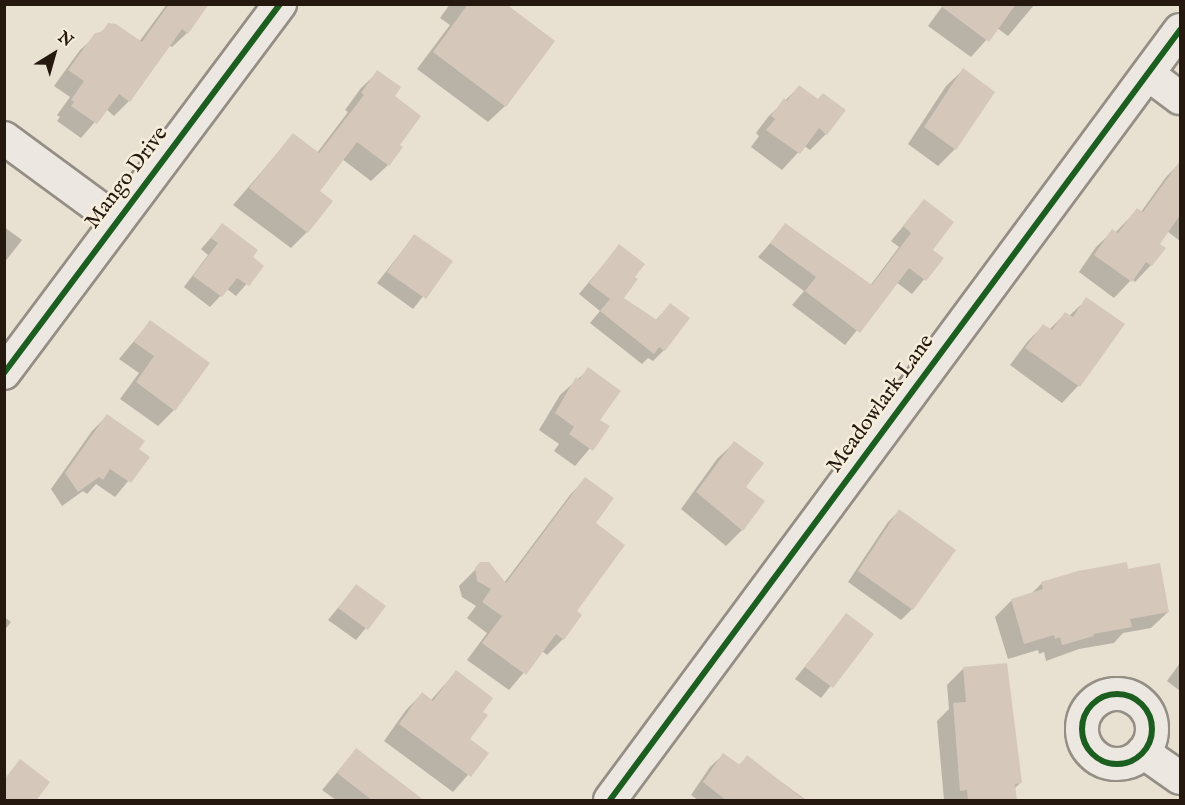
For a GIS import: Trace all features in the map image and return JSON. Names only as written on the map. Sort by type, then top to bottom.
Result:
[{"type":"street","name":"Mango Drive","points":[[4,373],[280,4]]},
{"type":"street","name":"Meadowlark Lane","points":[[610,801],[1180,30]]},
{"type":"street","points":[[1148,74],[1180,98]]},
{"type":"street","points":[[4,138],[117,221]]},
{"type":"street","points":[[1143,752],[1180,778]]},
{"type":"building","points":[[169,4],[209,4],[188,34],[182,29],[130,102],[119,94],[97,124],[71,106],[74,102],[71,100],[84,81],[68,70],[95,33],[102,32],[108,23],[116,24],[142,42]]},
{"type":"building","points":[[468,4],[506,4],[555,41],[506,107],[433,52]]},
{"type":"building","points":[[938,4],[1016,4],[989,42]]},
{"type":"building","points":[[963,68],[995,92],[956,150],[924,127]]},
{"type":"building","points":[[377,70],[401,87],[395,96],[421,116],[400,145],[403,147],[389,166],[357,142],[320,191],[333,201],[308,233],[249,188],[293,133],[319,153],[364,95],[361,93]]},
{"type":"building","points":[[799,85],[818,99],[823,93],[846,110],[827,135],[819,128],[800,154],[766,130],[775,119],[771,116],[784,98],[787,101]]},
{"type":"building","points":[[1180,161],[1180,215],[1160,244],[1166,248],[1152,266],[1146,262],[1132,282],[1094,255],[1112,229],[1118,233],[1137,208],[1143,212]]},
{"type":"building","points":[[924,199],[954,222],[933,250],[944,258],[926,281],[909,268],[860,333],[805,291],[816,277],[770,243],[785,223],[872,285],[911,233],[903,226]]},
{"type":"building","points":[[222,223],[258,250],[253,257],[264,266],[249,286],[237,278],[222,297],[193,276],[218,243],[211,238]]},
{"type":"building","points":[[414,234],[453,261],[426,299],[387,272]]},
{"type":"building","points":[[619,244],[645,264],[635,277],[638,279],[624,298],[657,320],[670,303],[690,318],[665,351],[659,347],[654,354],[600,311],[610,299],[589,283]]},
{"type":"building","points":[[1086,297],[1125,324],[1080,387],[1025,348],[1043,324],[1052,330],[1065,312],[1073,317]]},
{"type":"building","points":[[150,320],[210,363],[175,411],[136,382],[154,356],[134,342]]},
{"type":"building","points":[[588,367],[621,391],[600,420],[610,426],[593,451],[569,434],[574,427],[555,413],[576,377],[579,380]]},
{"type":"building","points":[[107,414],[145,441],[139,449],[150,457],[131,483],[110,469],[103,480],[99,477],[78,492],[65,473]]},
{"type":"building","points":[[734,441],[764,463],[746,487],[765,501],[743,531],[696,492]]},
{"type":"building","points":[[585,477],[614,498],[596,523],[625,545],[577,611],[582,615],[564,640],[556,634],[526,675],[482,643],[502,616],[482,602],[491,589],[477,581],[475,568],[480,562],[489,562],[506,583]]},
{"type":"building","points":[[899,509],[956,550],[913,610],[858,571]]},
{"type":"building","points":[[1127,562],[1128,569],[1160,563],[1169,612],[1130,619],[1132,627],[1093,634],[1094,636],[1062,645],[1060,637],[1055,639],[1054,635],[1024,644],[1011,599],[1043,589],[1041,582],[1078,571]]},
{"type":"building","points":[[356,584],[386,606],[368,630],[338,608]]},
{"type":"building","points":[[846,613],[874,634],[833,688],[805,667]]},
{"type":"building","points":[[1007,663],[1022,783],[1015,784],[1017,801],[968,801],[967,790],[960,791],[953,703],[966,702],[963,667]]},
{"type":"building","points":[[456,670],[493,698],[483,712],[488,715],[470,739],[489,753],[471,777],[399,724],[422,692],[433,701]]},
{"type":"building","points":[[356,748],[425,801],[373,801],[337,773]]},
{"type":"building","points":[[723,753],[740,765],[747,755],[806,801],[727,801],[703,782]]},
{"type":"building","points":[[20,759],[50,782],[36,801],[4,801],[4,780]]},
{"type":"cycle path","points":[[4,373],[280,4]]},
{"type":"cycle path","points":[[610,800],[1180,30]]},
{"type":"cycle path","points":[[1117,694],[1136,700],[1146,710],[1152,729],[1146,748],[1136,758],[1117,764],[1098,758],[1088,748],[1082,729],[1088,710],[1098,700],[1117,694]]}]
